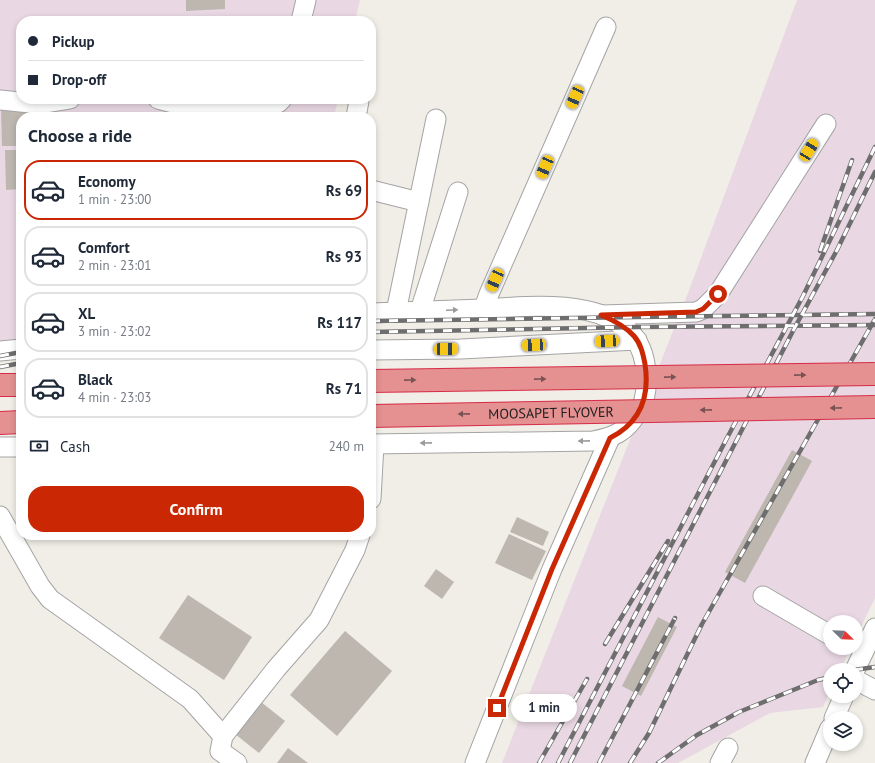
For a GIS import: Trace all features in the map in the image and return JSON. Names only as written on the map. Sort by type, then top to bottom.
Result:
[{"type":"highway","points":[[376,381],[875,374]]},
{"type":"highway","points":[[0,385],[16,385]]},
{"type":"highway","name":"MOOSAPET FLYOVER","points":[[376,416],[875,407]]},
{"type":"highway","points":[[0,423],[16,422]]},
{"type":"street","points":[[302,16],[306,0]]},
{"type":"street","points":[[484,308],[606,27]]},
{"type":"street","points":[[0,100],[16,102]]},
{"type":"street","points":[[177,104],[274,104]]},
{"type":"street","points":[[396,312],[436,119]]},
{"type":"street","points":[[601,315],[696,312],[703,309],[718,294],[826,124]]},
{"type":"street","points":[[376,191],[419,202]]},
{"type":"street","points":[[420,311],[458,192]]},
{"type":"street","points":[[376,313],[522,306],[569,308],[589,311],[601,315],[626,328],[637,340],[643,353],[646,372],[644,402],[632,422],[620,433],[610,438],[593,441],[376,444]]},
{"type":"street","points":[[376,350],[461,349],[637,340]]},
{"type":"street","points":[[0,350],[16,349]]},
{"type":"street","points":[[475,763],[552,569],[610,438]]},
{"type":"street","points":[[0,447],[16,447]]},
{"type":"street","points":[[0,516],[40,586],[50,599],[190,699],[223,736]]},
{"type":"street","points":[[237,763],[220,750],[223,736],[276,669],[319,620],[355,550],[358,540]]},
{"type":"street","points":[[763,596],[823,632]]},
{"type":"street","points":[[856,657],[875,628]]},
{"type":"street","points":[[863,684],[875,690]]},
{"type":"street","points":[[815,763],[823,744]]},
{"type":"shaded area","points":[[0,0],[360,0],[356,16],[16,16],[16,104],[337,104],[335,112],[16,112],[16,345],[0,346]]},
{"type":"shaded area","points":[[797,0],[875,0],[875,598],[863,623],[863,615],[823,615],[823,655],[848,655],[844,663],[823,663],[823,703],[825,703],[823,707],[770,713],[678,763],[502,763],[688,293]]},
{"type":"building","points":[[186,0],[225,0],[225,9],[186,11]]},
{"type":"building","points":[[33,107],[33,112],[16,112],[16,146],[2,146],[1,108]]},
{"type":"building","points":[[239,109],[240,112],[229,112]]},
{"type":"building","points":[[5,150],[16,150],[16,189],[6,190]]},
{"type":"building","points":[[792,450],[812,461],[745,583],[725,572]]},
{"type":"building","points":[[517,517],[549,532],[543,546],[510,532]]},
{"type":"building","points":[[509,534],[546,551],[532,580],[495,563]]},
{"type":"building","points":[[436,569],[454,582],[442,599],[424,586]]},
{"type":"building","points":[[188,595],[252,637],[224,680],[159,638]]},
{"type":"building","points":[[658,617],[677,627],[641,696],[622,686]]},
{"type":"building","points":[[345,631],[392,671],[337,736],[290,695]]},
{"type":"building","points":[[261,702],[285,721],[259,753],[235,734]]},
{"type":"building","points":[[288,748],[308,763],[277,763]]},
{"type":"railway","points":[[558,763],[727,438],[803,296],[875,147]]},
{"type":"railway","points":[[820,251],[852,160]]},
{"type":"railway","points":[[570,763],[794,329],[837,250],[875,172]]},
{"type":"railway","points":[[376,321],[875,314]]},
{"type":"railway","points":[[630,763],[649,733],[702,624],[875,319]]},
{"type":"railway","points":[[376,332],[638,327],[875,325]]},
{"type":"railway","points":[[0,356],[16,353]]},
{"type":"railway","points":[[0,367],[16,364]]},
{"type":"railway","points":[[605,644],[668,541]]},
{"type":"railway","points":[[599,763],[675,618]]},
{"type":"railway","points":[[863,669],[875,667]]},
{"type":"railway","points":[[539,763],[587,679]]},
{"type":"railway","points":[[658,763],[697,735],[739,712],[823,679]]},
{"type":"route","points":[[497,708],[552,569],[610,438],[620,433],[632,422],[644,402],[646,372],[643,353],[637,340],[626,328],[601,315],[696,312],[703,309],[718,294]]}]
